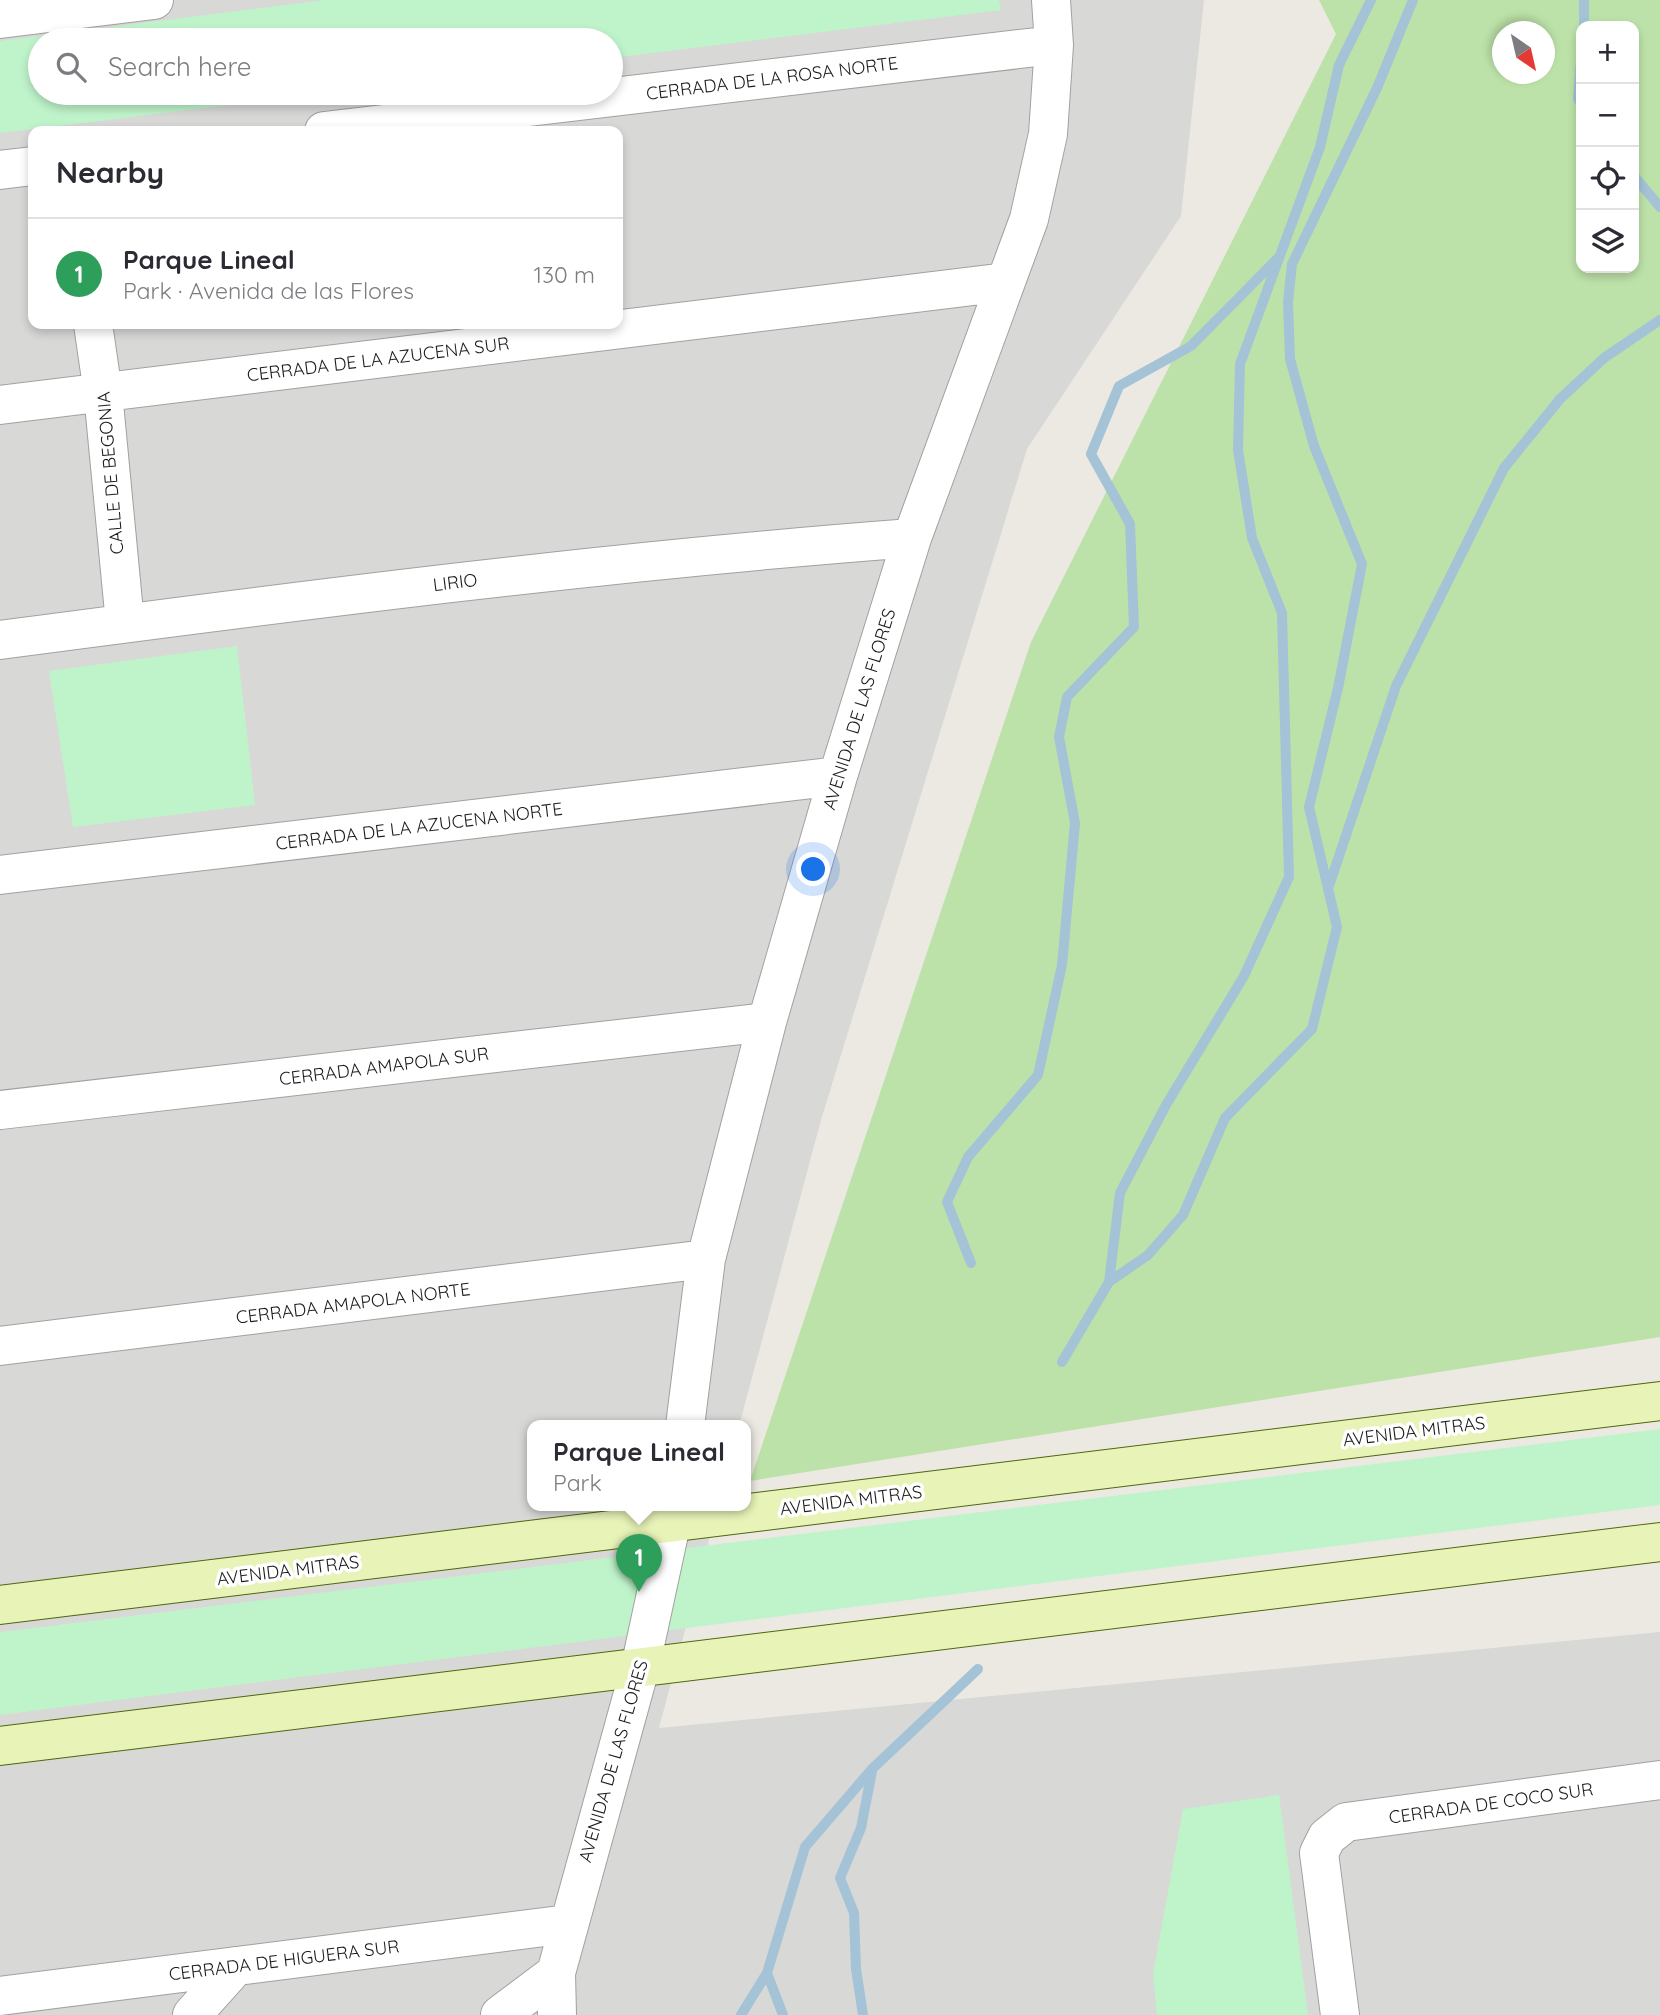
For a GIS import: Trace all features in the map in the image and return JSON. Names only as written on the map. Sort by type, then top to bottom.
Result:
[{"type":"street","points":[[0,19],[154,0]]},
{"type":"street","name":"AVENIDA DE LAS FLORES","points":[[686,1420],[706,1259],[767,1022],[838,776],[912,538],[1029,219],[1048,134],[1054,45],[1051,0]]},
{"type":"street","name":"CERRADA DE LA ROSA NORTE","points":[[623,96],[1054,45]]},
{"type":"street","name":"CERRADA DE LA ROSA NORTE","points":[[366,126],[545,105]]},
{"type":"street","points":[[0,170],[28,167]]},
{"type":"street","name":"CERRADA DE LA AZUCENA SUR","points":[[0,405],[1006,282]]},
{"type":"street","name":"CALLE DE BEGONIA","points":[[94,329],[103,393],[125,623]]},
{"type":"street","name":"LIRIO","points":[[0,640],[702,554],[912,538]]},
{"type":"street","name":"CERRADA DE LA AZUCENA NORTE","points":[[0,875],[838,776]]},
{"type":"street","name":"CERRADA AMAPOLA SUR","points":[[0,1110],[767,1022]]},
{"type":"street","name":"CERRADA AMAPOLA NORTE","points":[[0,1346],[706,1259]]},
{"type":"street","name":"AVENIDA MITRAS","points":[[751,1505],[1660,1401]]},
{"type":"street","name":"AVENIDA MITRAS","points":[[0,1605],[700,1511]]},
{"type":"street","name":"AVENIDA DE LAS FLORES","points":[[556,2015],[556,1973],[640,1668],[674,1514]]},
{"type":"street","points":[[0,1746],[1660,1542]]},
{"type":"street","name":"CERRADA DE COCO SUR","points":[[1340,2015],[1335,1995],[1319,1853],[1327,1837],[1346,1822],[1660,1780]]},
{"type":"street","name":"CERRADA DE HIGUERA SUR","points":[[0,1996],[568,1924]]},
{"type":"street","points":[[192,2015],[236,1966]]},
{"type":"street","points":[[499,2015],[556,1973]]},
{"type":"shaded area","points":[[0,0],[1204,0],[1181,216],[1027,449],[821,1120],[741,1420],[527,1420],[527,1511],[717,1511],[659,1728],[1660,1632],[1660,2015],[0,2015]]},
{"type":"green space","points":[[326,0],[999,0],[1001,10],[623,57],[623,28],[103,28]]},
{"type":"green space","points":[[1319,0],[1660,0],[1660,1337],[751,1481],[1031,642],[1336,34]]},
{"type":"green space","points":[[28,37],[28,105],[229,105],[57,126],[28,126],[28,130],[0,133],[0,41]]},
{"type":"green space","points":[[237,646],[255,805],[73,827],[49,671]]},
{"type":"green space","points":[[1660,1429],[1660,1505],[0,1715],[0,1632]]},
{"type":"green space","points":[[1279,1795],[1308,2015],[1157,2015],[1153,1974],[1183,1809]]},
{"type":"waterway","points":[[1109,1282],[1120,1193],[1166,1105],[1244,976],[1289,877],[1282,613],[1252,538],[1238,450],[1240,364],[1320,147],[1339,65],[1371,0]]},
{"type":"waterway","points":[[1062,1362],[1109,1282],[1148,1255],[1183,1215],[1225,1118],[1312,1029],[1337,927],[1309,807],[1338,688],[1362,564],[1314,446],[1290,359],[1288,302],[1292,264],[1377,88],[1413,0]]},
{"type":"waterway","points":[[1584,0],[1584,21]]},
{"type":"waterway","points":[[1639,182],[1660,207]]},
{"type":"waterway","points":[[971,1263],[947,1202],[968,1157],[1038,1075],[1062,965],[1075,823],[1059,737],[1067,697],[1134,627],[1130,524],[1091,454],[1119,386],[1191,346],[1278,258]]},
{"type":"waterway","points":[[1329,886],[1396,686],[1504,468],[1560,399],[1604,358],[1660,320]]},
{"type":"waterway","points":[[783,2015],[767,1973],[805,1847],[872,1769],[978,1669]]},
{"type":"waterway","points":[[863,2015],[856,1969],[854,1913],[840,1878],[861,1828],[872,1771]]},
{"type":"waterway","points":[[741,2015],[767,1973]]},
{"type":"place","name":"Parque Lineal","points":[[639,1592]]}]
